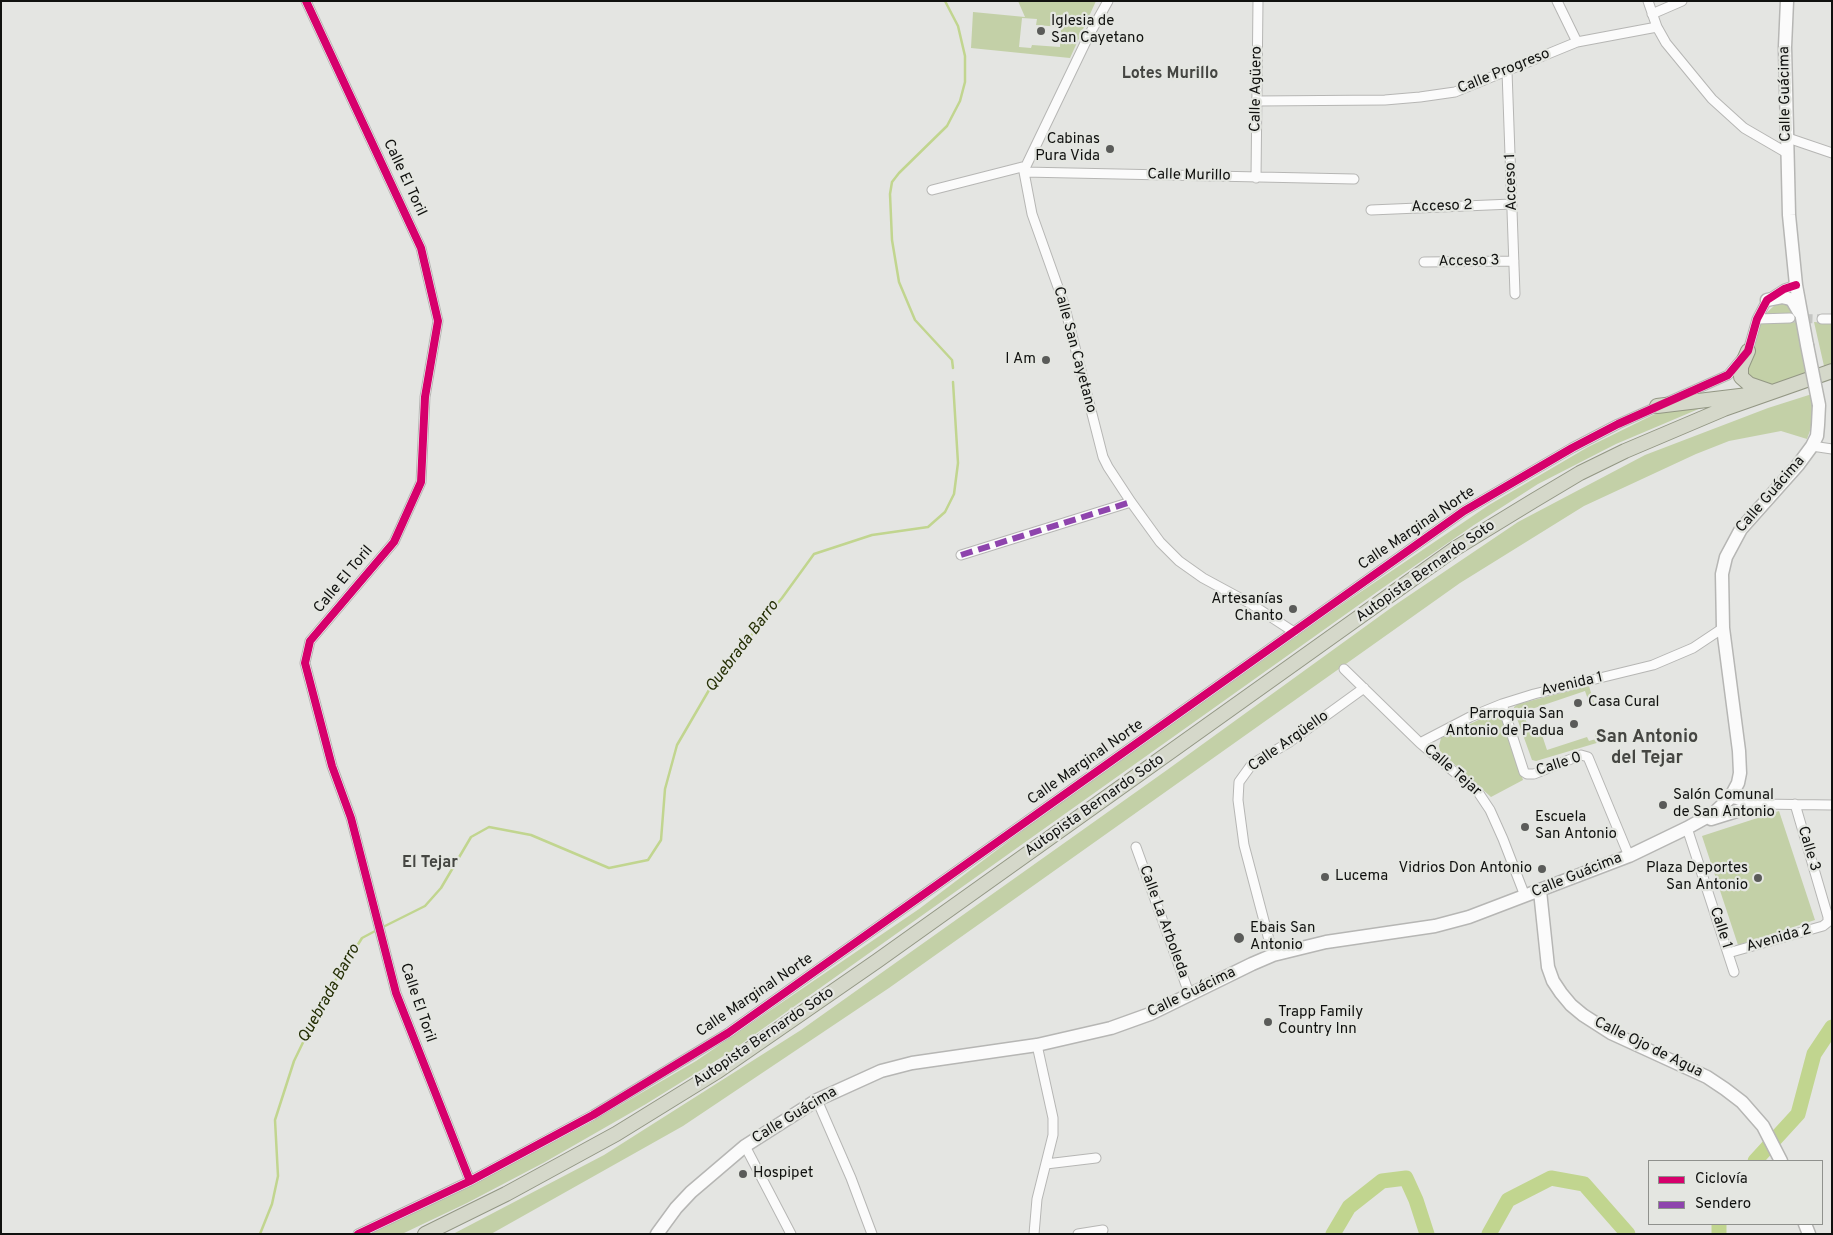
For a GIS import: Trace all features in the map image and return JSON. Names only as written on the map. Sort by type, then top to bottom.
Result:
[{"type":"highway","points":[[1748,351],[1741,368],[1742,376],[1749,384],[1772,392]]},
{"type":"highway","name":"Autopista Bernardo Soto","points":[[425,1234],[506,1194],[616,1134],[718,1071],[877,961],[1456,548],[1549,491],[1616,455],[1716,413],[1832,371]]},
{"type":"highway","name":"Autopista Bernardo Soto","points":[[1772,392],[1832,381]]},
{"type":"highway","points":[[1657,406],[1772,392]]},
{"type":"main road","name":"Calle Guácima","points":[[657,1234],[691,1192],[745,1146],[817,1100],[854,1083],[897,1066],[1037,1046],[1112,1028],[1190,996],[1252,964],[1274,955],[1326,942],[1436,926],[1482,913],[1628,856],[1692,826],[1714,813],[1730,798],[1735,791],[1739,778],[1739,751],[1723,628],[1722,574],[1726,557],[1741,529],[1798,465],[1812,446],[1817,436],[1818,425],[1819,405],[1807,345],[1796,317],[1796,285],[1789,215],[1786,153],[1788,138],[1785,47],[1787,1]]},
{"type":"main road","points":[[1767,300],[1787,298],[1796,306],[1796,317]]},
{"type":"main road","points":[[1692,826],[1759,804]]},
{"type":"main road","name":"Calle Ojo de Agua","points":[[1540,891],[1548,967],[1561,993],[1583,1015],[1611,1033],[1706,1077],[1725,1089],[1742,1102],[1763,1126],[1780,1160]]},
{"type":"street","name":"Calle El Toril","points":[[306,1],[421,248],[438,321],[425,397],[421,482],[394,542],[310,641],[305,663],[332,766],[351,818],[396,993],[470,1181]]},
{"type":"street","points":[[1025,169],[1089,35],[1108,1]]},
{"type":"street","name":"Calle Agüero","points":[[1256,178],[1258,1]]},
{"type":"street","points":[[1557,1],[1577,42]]},
{"type":"street","points":[[1648,1],[1657,27],[1666,44],[1712,99],[1744,128],[1786,153]]},
{"type":"street","points":[[1652,14],[1682,1]]},
{"type":"street","name":"Calle Progreso","points":[[1258,101],[1384,100],[1455,92],[1577,42],[1657,27]]},
{"type":"street","name":"Acceso 1","points":[[1507,71],[1515,294]]},
{"type":"street","points":[[1788,138],[1832,153]]},
{"type":"street","name":"Calle Murillo","points":[[932,190],[1025,169],[1256,178],[1354,179]]},
{"type":"street","name":"Calle San Cayetano","points":[[1025,169],[1032,214],[1064,304],[1103,457],[1108,467],[1160,542],[1179,561],[1203,578],[1251,604],[1294,632]]},
{"type":"street","name":"Acceso 2","points":[[1371,210],[1512,204]]},
{"type":"street","name":"Acceso 3","points":[[1424,262],[1514,261]]},
{"type":"street","points":[[1767,300],[1784,289],[1796,285]]},
{"type":"street","name":"Calle Marginal Norte","points":[[358,1234],[470,1181],[593,1115],[728,1033],[1470,507],[1572,448],[1657,406],[1728,374],[1748,351],[1757,319],[1767,300]]},
{"type":"street","points":[[1757,319],[1796,317]]},
{"type":"street","points":[[1822,319],[1832,319]]},
{"type":"street","points":[[1812,446],[1832,449]]},
{"type":"street","points":[[961,555],[1131,502]]},
{"type":"street","name":"Avenida 1","points":[[1420,743],[1470,717],[1502,704],[1534,694],[1653,666],[1693,648],[1723,628]]},
{"type":"street","name":"Calle Tejar","points":[[1344,669],[1420,743],[1460,775],[1484,799],[1503,839],[1525,896]]},
{"type":"street","name":"Calle Argüello","points":[[1274,955],[1244,845],[1238,800],[1239,782],[1252,764],[1288,743],[1364,688]]},
{"type":"street","name":"Calle 0","points":[[1502,704],[1524,772],[1527,774],[1534,774],[1581,755],[1588,757],[1628,856]]},
{"type":"street","points":[[1730,798],[1759,804],[1832,805]]},
{"type":"street","name":"Calle 3","points":[[1795,804],[1828,922]]},
{"type":"street","name":"Calle 1","points":[[1692,826],[1734,972]]},
{"type":"street","name":"Calle La Arboleda","points":[[1136,847],[1190,996]]},
{"type":"street","name":"Avenida 2","points":[[1728,954],[1823,926],[1828,922]]},
{"type":"street","points":[[1034,1234],[1037,1199],[1053,1135],[1053,1118],[1037,1046]]},
{"type":"street","points":[[817,1100],[851,1178],[872,1234]]},
{"type":"street","points":[[745,1146],[791,1234]]},
{"type":"street","points":[[1046,1164],[1096,1158]]},
{"type":"street","points":[[1078,1234],[1103,1230]]},
{"type":"green space","points":[[1018,1],[1096,1],[1070,58],[971,48],[973,12],[1025,17]],"holes":[[[1022,18],[1037,19],[1036,25],[1061,27],[1060,47],[1032,45],[1031,48],[1019,47]]]},
{"type":"green space","points":[[1782,302],[1794,307],[1810,373],[1770,386],[1748,377],[1747,373],[1763,316],[1776,304]]},
{"type":"green space","points":[[1814,322],[1832,323],[1832,364],[1824,366]]},
{"type":"green space","points":[[1812,394],[1812,425],[1807,439],[1781,431],[1729,441],[1696,454],[1584,506],[1460,583],[889,988],[683,1126],[491,1234],[453,1234],[604,1155],[801,1030],[1167,770],[1395,605],[1518,522],[1645,455],[1768,408]]},
{"type":"green space","points":[[1708,405],[1616,444],[1538,484],[1474,525],[730,1052],[646,1104],[545,1162],[467,1203],[402,1234],[368,1234],[473,1184],[588,1124],[696,1061],[919,909],[1026,828],[1331,612],[1489,505],[1588,447],[1661,411]]},
{"type":"green space","points":[[1589,686],[1595,706],[1591,708],[1585,691],[1523,712],[1530,732],[1540,729],[1547,750],[1587,737],[1589,741],[1596,739],[1595,733],[1597,732],[1600,742],[1536,761],[1532,760],[1514,707],[1518,704]]},
{"type":"green space","points":[[1493,713],[1501,715],[1503,718],[1523,780],[1491,797],[1444,755],[1440,751],[1439,746],[1441,738]]},
{"type":"green space","name":"Plaza Deportes San Antonio","points":[[1779,811],[1815,920],[1738,945],[1702,836]]},
{"type":"waterway","name":"Quebrada Barro","points":[[945,1],[958,26],[965,56],[965,82],[960,101],[947,126],[892,182],[890,194],[892,240],[899,282],[915,320],[952,360],[953,368]]},
{"type":"waterway","name":"Quebrada Barro","points":[[381,928],[425,906],[441,888],[471,837],[489,827],[531,835],[609,868],[648,860],[661,840],[665,789],[677,745],[716,678],[782,598],[814,554],[872,535],[928,527],[945,512],[954,494],[958,463],[953,382]]},
{"type":"waterway","name":"Quebrada Barro","points":[[260,1234],[272,1204],[278,1176],[275,1120],[294,1061],[325,997],[362,938],[377,930]]},
{"type":"waterway","points":[[1756,1160],[1798,1114],[1814,1054],[1832,1027]]},
{"type":"waterway","points":[[1333,1234],[1349,1207],[1382,1181],[1406,1178],[1416,1200],[1427,1234]]},
{"type":"waterway","points":[[1489,1234],[1508,1200],[1551,1178],[1584,1184],[1628,1234]]},
{"type":"waterway","points":[[1719,1225],[1719,1234]]},
{"type":"tunnel","points":[[1790,318],[1822,319]]},
{"type":"marked path","points":[[961,555],[1131,502]]},
{"type":"cycle path","points":[[306,1],[421,248],[438,321],[425,397],[421,482],[394,542],[310,641],[305,663],[332,766],[351,818],[396,993],[470,1181]]},
{"type":"cycle path","points":[[358,1234],[470,1181],[593,1115],[728,1033],[1464,511],[1572,448],[1618,424],[1728,375],[1748,351],[1757,319],[1767,300],[1784,289],[1796,285]]},
{"type":"place","name":"Iglesia de San Cayetano","points":[[1041,31]]},
{"type":"place","name":"Cabinas Pura Vida","points":[[1110,149]]},
{"type":"place","name":"I Am","points":[[1046,360]]},
{"type":"place","name":"Artesanías Chanto","points":[[1293,609]]},
{"type":"place","name":"Casa Cural","points":[[1578,703]]},
{"type":"place","name":"Parroquia San Antonio de Padua","points":[[1574,724]]},
{"type":"place","name":"Salón Comunal de San Antonio","points":[[1663,805]]},
{"type":"place","name":"Escuela San Antonio","points":[[1525,827]]},
{"type":"place","name":"Vidrios Don Antonio","points":[[1542,869]]},
{"type":"place","name":"Lucema","points":[[1325,877]]},
{"type":"place","name":"Plaza Deportes San Antonio","points":[[1758,878]]},
{"type":"place","name":"Ebais San Antonio","points":[[1239,938]]},
{"type":"place","name":"Trapp Family Country Inn","points":[[1268,1022]]},
{"type":"place","name":"Hospipet","points":[[743,1174]]},
{"type":"district","name":"Lotes Murillo","points":[[1170,75]]},
{"type":"district","name":"San Antonio del Tejar","points":[[1647,748]]},
{"type":"district","name":"El Tejar","points":[[430,864]]}]
